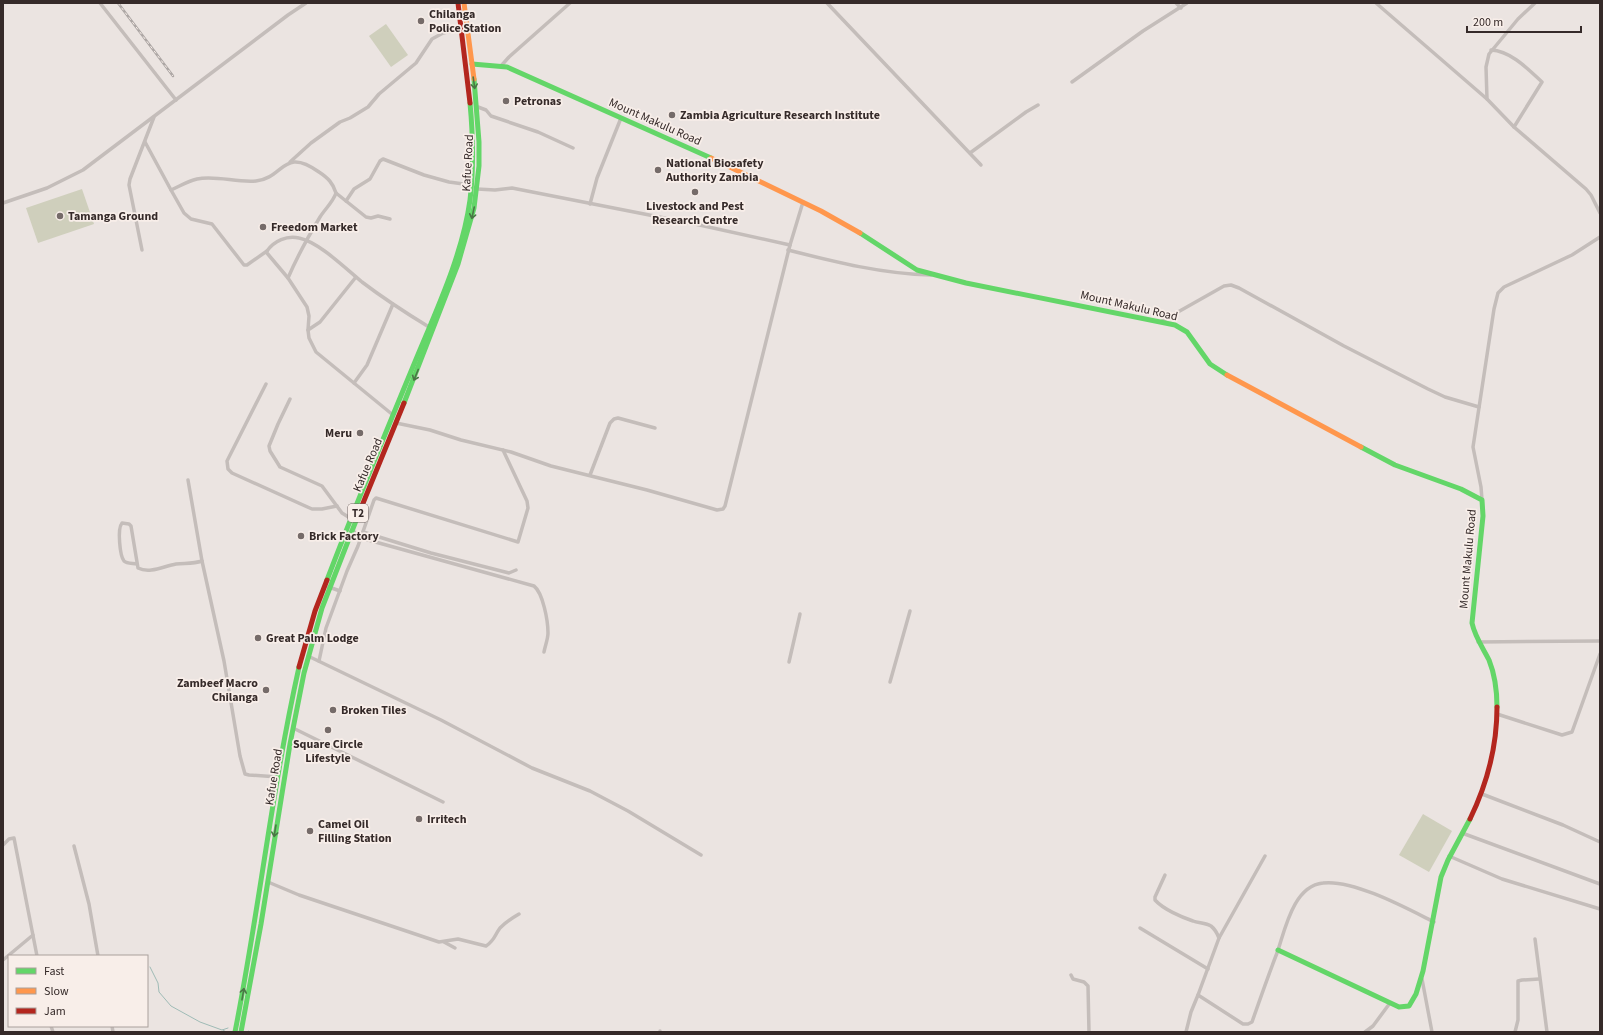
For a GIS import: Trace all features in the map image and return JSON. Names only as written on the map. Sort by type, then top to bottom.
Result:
[{"type":"main road","name":"Kafue Road","points":[[235,1032],[291,703],[308,635],[318,603],[350,518],[429,327],[460,242],[469,204],[472,185],[473,128],[458,3]]},
{"type":"main road","name":"Kafue Road","points":[[241,1032],[268,882],[292,728],[308,656],[329,587],[461,258],[470,227],[477,189],[480,158],[480,130],[464,3]]},
{"type":"main road","name":"Mount Makulu Road","points":[[472,64],[501,66],[547,84],[681,144],[803,202],[858,232],[909,265],[934,275],[1162,321],[1175,325],[1186,332],[1206,360],[1222,372],[1395,465],[1423,477],[1474,495],[1482,500],[1483,516],[1472,623],[1478,642],[1489,662],[1495,685],[1497,714],[1492,753],[1482,794],[1449,856],[1440,883],[1434,922],[1422,976],[1416,994],[1411,1004],[1405,1008],[1390,1003]]},
{"type":"main road","points":[[1278,950],[1390,1003]]},
{"type":"street","points":[[100,3],[176,100]]},
{"type":"street","points":[[3,203],[47,188],[76,175],[306,3]]},
{"type":"street","points":[[501,66],[509,57],[570,3]]},
{"type":"street","points":[[827,3],[981,165]]},
{"type":"street","points":[[1176,3],[1181,8]]},
{"type":"street","points":[[1072,82],[1143,31],[1187,3]]},
{"type":"street","points":[[1376,3],[1487,99],[1514,127],[1586,189],[1591,195],[1600,213]]},
{"type":"street","points":[[1487,99],[1487,58],[1491,50],[1518,19],[1535,3]]},
{"type":"street","points":[[172,190],[203,178],[257,181],[268,177],[290,162],[311,143],[340,122],[368,107],[379,94],[416,63],[432,39],[443,33],[461,29]]},
{"type":"street","points":[[1491,50],[1501,51],[1510,55],[1542,82],[1514,127]]},
{"type":"street","points":[[970,153],[1026,112],[1038,105]]},
{"type":"street","points":[[478,107],[486,110],[491,116],[538,132],[573,148]]},
{"type":"street","points":[[142,250],[129,186],[155,116]]},
{"type":"street","points":[[590,204],[597,178],[621,118]]},
{"type":"street","points":[[145,142],[184,213],[191,219],[212,224],[244,265],[247,265],[280,240],[288,237],[306,240],[393,304],[429,327]]},
{"type":"street","points":[[346,201],[354,189],[370,179],[380,161],[383,159],[430,177],[449,182],[472,185]]},
{"type":"street","points":[[290,162],[304,163],[311,166],[331,181],[336,193],[368,218],[378,216],[390,219]]},
{"type":"street","points":[[477,189],[495,190],[512,188],[694,224],[790,245]]},
{"type":"street","points":[[288,278],[306,240],[336,193]]},
{"type":"street","points":[[396,423],[430,430],[461,440],[503,450],[551,466],[647,490],[717,510],[722,510],[724,508],[788,250],[803,202]]},
{"type":"street","points":[[1482,500],[1473,447],[1494,309],[1498,294],[1504,287],[1572,255],[1600,237]]},
{"type":"street","points":[[788,250],[825,260],[886,272],[912,275],[934,275]]},
{"type":"street","points":[[267,251],[266,253],[288,278],[307,307],[309,316],[308,330],[310,342],[316,352],[393,415]]},
{"type":"street","points":[[308,330],[320,322],[356,277]]},
{"type":"street","points":[[1162,321],[1224,286],[1231,285],[1432,392],[1479,407]]},
{"type":"street","points":[[354,384],[367,365],[393,304]]},
{"type":"street","points":[[266,384],[231,450],[227,461],[228,469],[240,477],[312,509],[322,510],[337,506]]},
{"type":"street","points":[[290,399],[269,446],[270,451],[280,467],[322,486],[342,513],[350,518]]},
{"type":"street","points":[[590,475],[610,423],[614,419],[618,418],[656,428]]},
{"type":"street","points":[[319,661],[326,628],[376,498],[518,542],[528,508],[527,501],[503,450]]},
{"type":"street","points":[[188,480],[202,561],[224,661],[240,756],[245,774],[278,777]]},
{"type":"street","points":[[136,564],[127,562],[123,559],[119,532],[122,523],[129,524],[131,526],[136,564],[138,568],[145,570],[176,564],[191,564],[202,561]]},
{"type":"street","points":[[351,531],[534,586],[539,591],[548,631],[544,652]]},
{"type":"street","points":[[362,535],[509,573],[516,570]]},
{"type":"street","points":[[329,587],[340,592]]},
{"type":"street","points":[[890,682],[910,611]]},
{"type":"street","points":[[789,662],[800,614]]},
{"type":"street","points":[[1478,642],[1600,641]]},
{"type":"street","points":[[1497,714],[1562,735],[1572,732],[1600,654]]},
{"type":"street","points":[[308,656],[441,720],[532,768],[590,791],[701,856]]},
{"type":"street","points":[[292,728],[443,802]]},
{"type":"street","points":[[1482,794],[1563,825],[1600,842]]},
{"type":"street","points":[[1462,833],[1600,884]]},
{"type":"street","points":[[3,844],[14,838],[38,955]]},
{"type":"street","points":[[74,846],[89,904],[98,955]]},
{"type":"street","points":[[1186,1032],[1191,1012],[1219,938],[1265,856]]},
{"type":"street","points":[[1449,856],[1502,879],[1600,909]]},
{"type":"street","points":[[1165,875],[1155,900],[1192,921],[1208,924],[1216,930],[1219,938]]},
{"type":"street","points":[[268,882],[299,895],[437,942],[458,939],[486,946],[494,941],[500,929],[508,920],[519,914]]},
{"type":"street","points":[[1198,995],[1243,1024],[1252,1022],[1284,929],[1297,901],[1311,888],[1323,883],[1345,885],[1369,892],[1398,904],[1434,922]]},
{"type":"street","points":[[1140,928],[1208,969]]},
{"type":"street","points":[[9,955],[33,935]]},
{"type":"street","points":[[1535,939],[1547,1032]]},
{"type":"street","points":[[444,942],[455,948]]},
{"type":"street","points":[[1071,975],[1073,979],[1084,982],[1088,986],[1090,1016],[1089,1032]]},
{"type":"street","points":[[1422,976],[1432,1032]]},
{"type":"street","points":[[1515,1032],[1518,1020],[1518,981],[1539,979]]},
{"type":"street","points":[[1365,1032],[1373,1026],[1390,1003]]},
{"type":"green space","points":[[386,24],[408,55],[391,67],[369,36]]},
{"type":"green space","name":"Tamanga Ground","points":[[82,189],[94,224],[38,243],[26,208]]},
{"type":"green space","points":[[1423,814],[1452,831],[1429,872],[1399,855]]},
{"type":"waterway","points":[[150,967],[158,983],[159,992],[171,1006],[200,1022],[222,1030],[228,1028]]},
{"type":"railway","points":[[118,3],[173,76]]},
{"type":"traffic: fast","points":[[472,64],[507,67],[711,158]]},
{"type":"traffic: fast","points":[[404,403],[458,264],[474,208],[479,166],[479,142],[474,79]]},
{"type":"traffic: fast","points":[[327,580],[438,307],[461,243],[470,200],[473,163],[470,103]]},
{"type":"traffic: fast","points":[[860,233],[917,270],[966,283],[1175,325],[1187,332],[1210,364],[1227,375]]},
{"type":"traffic: fast","points":[[1361,447],[1395,465],[1461,489],[1482,500],[1483,516],[1472,623],[1475,633],[1493,671],[1497,707]]},
{"type":"traffic: fast","points":[[241,1032],[261,924],[290,744],[304,673],[322,608],[359,513]]},
{"type":"traffic: fast","points":[[235,1032],[244,987],[289,712],[299,667]]},
{"type":"traffic: fast","points":[[1278,950],[1399,1007],[1409,1006],[1416,994],[1423,971],[1441,877],[1448,860],[1470,819]]},
{"type":"traffic: slow","points":[[464,3],[474,79]]},
{"type":"traffic: slow","points":[[711,158],[821,211],[860,233]]},
{"type":"traffic: slow","points":[[1227,375],[1361,447]]},
{"type":"traffic: jam","points":[[458,3],[470,103]]},
{"type":"traffic: jam","points":[[359,513],[404,403]]},
{"type":"traffic: jam","points":[[299,667],[315,611],[327,580]]},
{"type":"traffic: jam","points":[[1470,819],[1490,764],[1497,722],[1497,707]]},
{"type":"place","name":"Chilanga Police Station","points":[[421,21]]},
{"type":"place","name":"Petronas","points":[[506,101]]},
{"type":"place","name":"Zambia Agriculture Research Institute","points":[[672,115]]},
{"type":"place","name":"National Biosafety Authority Zambia","points":[[658,170]]},
{"type":"place","name":"Livestock and Pest Research Centre","points":[[695,192]]},
{"type":"place","name":"Tamanga Ground","points":[[60,216]]},
{"type":"place","name":"Freedom Market","points":[[263,227]]},
{"type":"place","name":"Meru","points":[[360,433]]},
{"type":"place","name":"Brick Factory","points":[[301,536]]},
{"type":"place","name":"Great Palm Lodge","points":[[258,638]]},
{"type":"place","name":"Zambeef Macro Chilanga","points":[[266,690]]},
{"type":"place","name":"Broken Tiles","points":[[333,710]]},
{"type":"place","name":"Square Circle Lifestyle","points":[[328,730]]},
{"type":"place","name":"Irritech","points":[[419,819]]},
{"type":"place","name":"Camel Oil Filling Station","points":[[310,831]]}]
